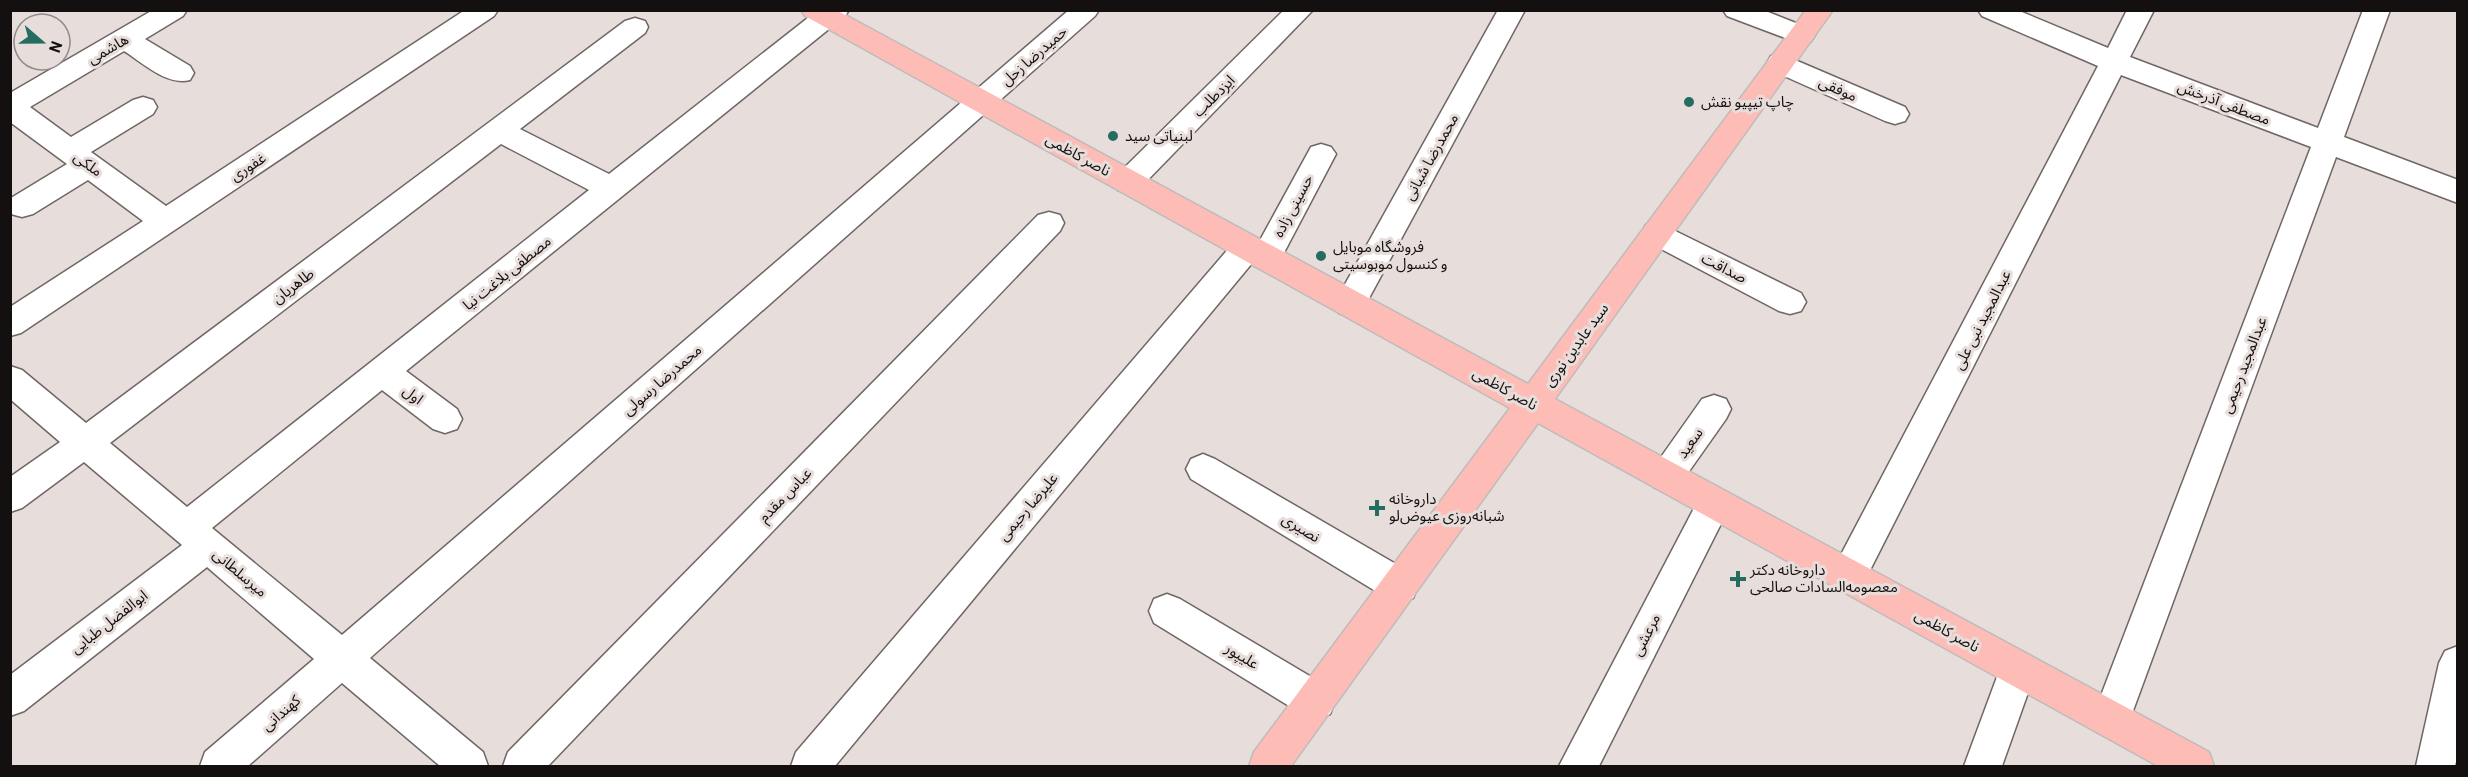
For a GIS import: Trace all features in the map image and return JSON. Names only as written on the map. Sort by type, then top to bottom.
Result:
[{"type":"main road","name":"ناصر کاظمی","points":[[826,13],[981,102],[2195,766]]},
{"type":"main road","name":"سید عابدین نوری","points":[[1268,766],[1810,23]]},
{"type":"street","name":"هاشمی","points":[[10,106],[174,10]]},
{"type":"street","name":"غفوری","points":[[10,324],[485,10]]},
{"type":"street","name":"حمیدرضا زحل","points":[[981,102],[1086,10]]},
{"type":"street","name":"ایزدطلب","points":[[1128,182],[1300,10]]},
{"type":"street","name":"محمدرضا شبانی","points":[[1350,304],[1512,10]]},
{"type":"street","points":[[1736,10],[1810,23]]},
{"type":"street","name":"مصطفی آذرخش","points":[[1991,10],[2115,62],[2457,192]]},
{"type":"street","name":"عبدالمجید نبی علی","points":[[1848,577],[2140,10]]},
{"type":"street","name":"عبدالمجید رحیمی","points":[[2111,719],[2376,10]]},
{"type":"street","name":"مصطفی بلاغت نیا","points":[[197,536],[382,372],[612,189],[826,13]]},
{"type":"street","name":"طاهریان","points":[[10,497],[635,27]]},
{"type":"street","points":[[124,39],[180,73]]},
{"type":"street","name":"موفقی","points":[[1781,63],[1895,114]]},
{"type":"street","name":"محمدرضا رسولی","points":[[342,659],[981,102]]},
{"type":"street","name":"ملکی","points":[[10,106],[165,222]]},
{"type":"street","points":[[22,206],[143,107]]},
{"type":"street","points":[[499,130],[612,189]]},
{"type":"street","name":"حسینی زاده","points":[[1257,253],[1321,154]]},
{"type":"street","name":"عباس مقدم","points":[[522,766],[1049,223]]},
{"type":"street","name":"صداقت","points":[[1657,233],[1790,302]]},
{"type":"street","name":"علیرضا رحیمی","points":[[810,766],[1257,253]]},
{"type":"street","name":"اول","points":[[382,372],[444,419]]},
{"type":"street","name":"میرسلطانی","points":[[10,379],[469,766]]},
{"type":"street","name":"سعید","points":[[1665,477],[1714,409]]},
{"type":"street","name":"نصیری","points":[[1203,470],[1400,586]]},
{"type":"street","name":"مرعشی","points":[[1578,766],[1714,504]]},
{"type":"street","name":"ابوالفضل طبایی","points":[[10,698],[197,536]]},
{"type":"street","name":"علیپور","points":[[1167,611],[1316,701]]},
{"type":"street","name":"کهندانی","points":[[219,766],[342,659]]},
{"type":"street","points":[[2435,766],[2457,663]]},
{"type":"street","points":[[1983,766],[2017,669]]},
{"type":"place","name":"چاپ تیپیو نقش","points":[[1689,102]]},
{"type":"place","name":"لبنیاتی سید","points":[[1113,136]]},
{"type":"place","name":"فروشگاه موبایل و کنسول موبوسیتی","points":[[1321,256]]},
{"type":"place","name":"داروخانه شبانه‌روزی عیوض‌لو","points":[[1377,508]]},
{"type":"place","name":"داروخانه دکتر معصومه‌السادات صالحی","points":[[1738,579]]}]
